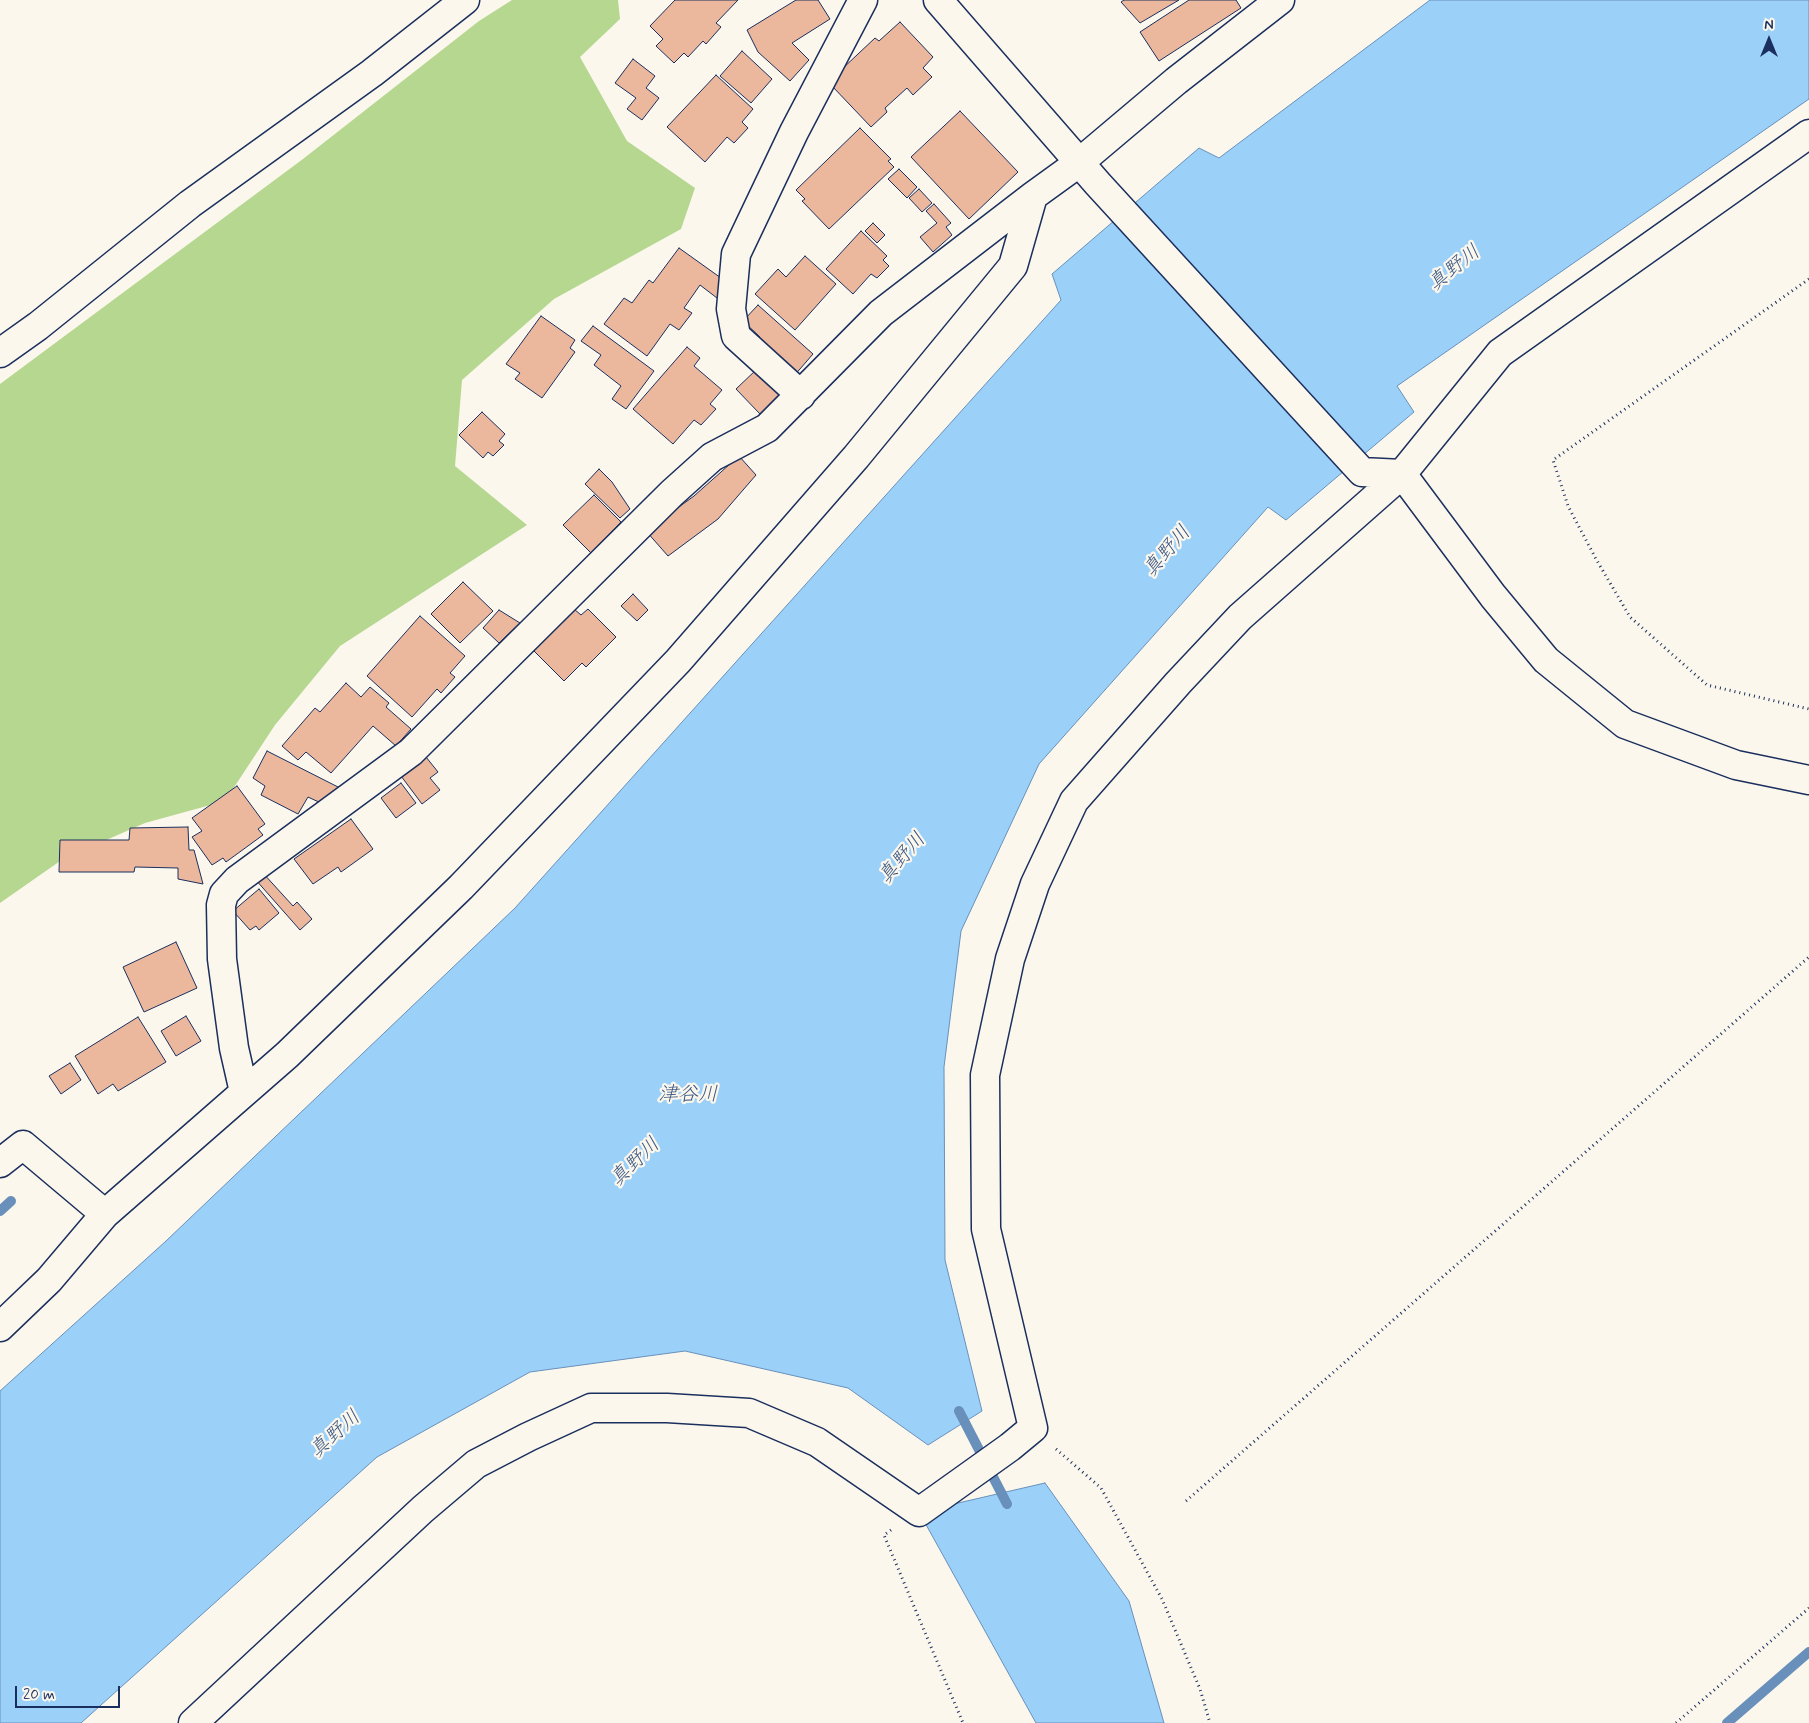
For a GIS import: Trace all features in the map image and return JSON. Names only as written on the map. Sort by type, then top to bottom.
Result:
[{"type":"street","points":[[0,353],[38,326],[190,204],[372,73],[465,0]]},
{"type":"street","points":[[801,395],[736,336],[731,309],[736,254],[794,132],[863,0]]},
{"type":"street","points":[[938,0],[1098,184],[1362,472],[1402,474]]},
{"type":"street","points":[[244,1092],[234,1048],[222,959],[221,905],[224,894],[237,880],[411,752],[672,493],[712,457],[767,428],[881,313],[1080,162],[1176,81],[1280,0]]},
{"type":"street","points":[[193,1723],[423,1509],[476,1464],[528,1437],[591,1408],[667,1408],[749,1412],[817,1442],[919,1512],[1010,1447],[1033,1428],[986,1229],[985,1075],[1010,959],[1035,884],[1074,801],[1178,683],[1240,617],[1402,474],[1500,353],[1809,134]]},
{"type":"street","points":[[0,1327],[48,1280],[105,1214],[287,1055],[461,887],[678,661],[856,457],[1013,266],[1033,196]]},
{"type":"street","points":[[1402,474],[1493,596],[1546,660],[1625,724],[1736,765],[1809,780]]},
{"type":"street","points":[[0,1163],[23,1145],[105,1214]]},
{"type":"path","points":[[1809,279],[1553,460],[1568,506],[1630,617],[1707,685],[1809,710]]},
{"type":"path","points":[[1186,1502],[1809,957]]},
{"type":"path","points":[[1033,1428],[1101,1488],[1162,1599],[1200,1688],[1210,1723]]},
{"type":"path","points":[[919,1512],[884,1535],[962,1723]]},
{"type":"path","points":[[1676,1723],[1809,1608]]},
{"type":"green space","points":[[512,0],[618,0],[620,19],[580,57],[627,141],[695,188],[681,229],[554,299],[462,380],[455,466],[527,525],[340,646],[275,725],[225,801],[145,823],[63,859],[0,903],[0,384],[303,159],[479,21]]},
{"type":"water","name":"津谷川","points":[[1430,0],[1809,0],[1809,99],[1397,386],[1414,412],[1286,520],[1268,507],[1039,764],[961,931],[944,1067],[945,1260],[982,1411],[928,1445],[848,1388],[685,1351],[530,1372],[377,1457],[81,1723],[0,1723],[0,1391],[166,1241],[515,908],[1061,300],[1052,274],[1199,148],[1219,158]]},
{"type":"water","points":[[1045,1483],[1129,1601],[1164,1723],[1036,1723],[919,1512]]},
{"type":"building","points":[[675,0],[738,0],[716,23],[721,27],[706,44],[703,41],[688,57],[684,53],[674,63],[656,46],[663,39],[650,26]]},
{"type":"building","points":[[796,0],[818,0],[830,19],[792,43],[809,60],[790,81],[758,52],[747,30]]},
{"type":"building","points":[[1124,0],[1179,0],[1140,23],[1121,2]]},
{"type":"building","points":[[1189,0],[1236,0],[1241,8],[1159,61],[1140,32]]},
{"type":"building","points":[[900,22],[933,57],[923,68],[932,77],[913,95],[907,88],[885,108],[887,112],[871,127],[832,86],[841,70],[875,38],[879,41]]},
{"type":"building","points":[[742,51],[772,79],[751,103],[720,76]]},
{"type":"building","points":[[633,59],[655,76],[646,88],[659,98],[642,120],[627,109],[636,98],[615,83]]},
{"type":"building","points":[[716,75],[753,109],[742,122],[748,128],[734,143],[727,137],[705,162],[667,127]]},
{"type":"building","points":[[960,111],[1018,172],[969,219],[911,157]]},
{"type":"building","points":[[860,128],[891,159],[888,161],[894,167],[829,229],[802,201],[805,199],[796,190]]},
{"type":"building","points":[[899,169],[917,187],[907,198],[888,179]]},
{"type":"building","points":[[919,189],[932,203],[922,212],[909,198]]},
{"type":"building","points":[[934,204],[951,223],[946,227],[952,235],[933,252],[920,237],[937,223],[926,211]]},
{"type":"building","points":[[873,223],[885,235],[877,243],[865,231]]},
{"type":"building","points":[[861,231],[887,256],[883,260],[889,266],[877,278],[871,274],[853,294],[826,269]]},
{"type":"building","points":[[679,248],[728,283],[717,298],[700,285],[684,308],[692,313],[679,330],[670,324],[647,356],[604,324],[624,298],[632,303],[649,280],[653,283]]},
{"type":"building","points":[[805,256],[836,284],[795,330],[755,294],[778,269],[786,277]]},
{"type":"building","points":[[758,305],[813,354],[793,377],[754,343],[760,337],[743,321]]},
{"type":"building","points":[[541,316],[575,340],[570,348],[575,352],[542,398],[515,379],[520,373],[506,364]]},
{"type":"building","points":[[593,326],[654,371],[626,409],[612,399],[621,386],[594,365],[601,355],[581,341]]},
{"type":"building","points":[[687,347],[700,358],[694,366],[722,390],[710,404],[716,409],[701,425],[694,420],[673,444],[633,409]]},
{"type":"building","points":[[757,369],[782,393],[760,414],[736,389]]},
{"type":"building","points":[[482,412],[505,434],[499,441],[504,445],[493,456],[488,452],[483,458],[459,435]]},
{"type":"building","points":[[739,456],[756,475],[718,519],[668,556],[646,531],[694,496]]},
{"type":"building","points":[[599,469],[612,482],[630,509],[620,518],[585,484]]},
{"type":"building","points":[[594,495],[621,522],[591,553],[563,525]]},
{"type":"building","points":[[463,582],[493,611],[460,643],[431,614]]},
{"type":"building","points":[[633,594],[648,610],[637,621],[621,606]]},
{"type":"building","points":[[574,609],[581,615],[588,609],[616,637],[586,667],[582,663],[564,681],[533,650]]},
{"type":"building","points":[[499,610],[520,623],[499,643],[483,628]]},
{"type":"building","points":[[420,616],[465,656],[450,673],[455,677],[441,693],[437,689],[412,717],[367,676]]},
{"type":"building","points":[[346,683],[361,697],[370,687],[389,703],[386,707],[411,729],[396,746],[373,726],[331,773],[306,752],[298,760],[282,746],[315,708],[320,712]]},
{"type":"building","points":[[267,751],[340,788],[323,804],[308,797],[298,814],[261,795],[265,786],[253,778]]},
{"type":"building","points":[[426,757],[438,772],[430,778],[440,790],[422,804],[401,776]]},
{"type":"building","points":[[401,783],[416,803],[396,818],[381,798]]},
{"type":"building","points":[[237,786],[265,824],[258,829],[263,835],[226,862],[223,858],[212,865],[192,837],[202,831],[192,818]]},
{"type":"building","points":[[351,819],[373,849],[341,872],[338,867],[313,884],[294,859]]},
{"type":"building","points":[[188,827],[189,850],[194,850],[203,884],[178,879],[178,868],[135,867],[134,872],[59,872],[60,840],[129,840],[130,828]]},
{"type":"building","points":[[262,872],[293,906],[297,902],[312,919],[300,930],[255,879]]},
{"type":"building","points":[[259,889],[279,913],[259,930],[256,926],[250,930],[233,911]]},
{"type":"building","points":[[176,942],[197,988],[144,1012],[123,967]]},
{"type":"building","points":[[186,1016],[201,1041],[176,1056],[161,1031]]},
{"type":"building","points":[[138,1017],[166,1062],[118,1091],[113,1084],[98,1094],[75,1056]]},
{"type":"building","points":[[70,1063],[81,1080],[61,1094],[49,1076]]},
{"type":"waterway","points":[[0,1211],[11,1201]]},
{"type":"waterway","points":[[959,1411],[1007,1504]]},
{"type":"waterway","points":[[1727,1723],[1809,1652]]},
{"type":"water label","name":"真野川","points":[[1455,269]]},
{"type":"water label","name":"真野川","points":[[1168,552]]},
{"type":"water label","name":"真野川","points":[[903,859]]},
{"type":"water label","name":"真野川","points":[[636,1163]]},
{"type":"water label","name":"真野川","points":[[336,1435]]}]
